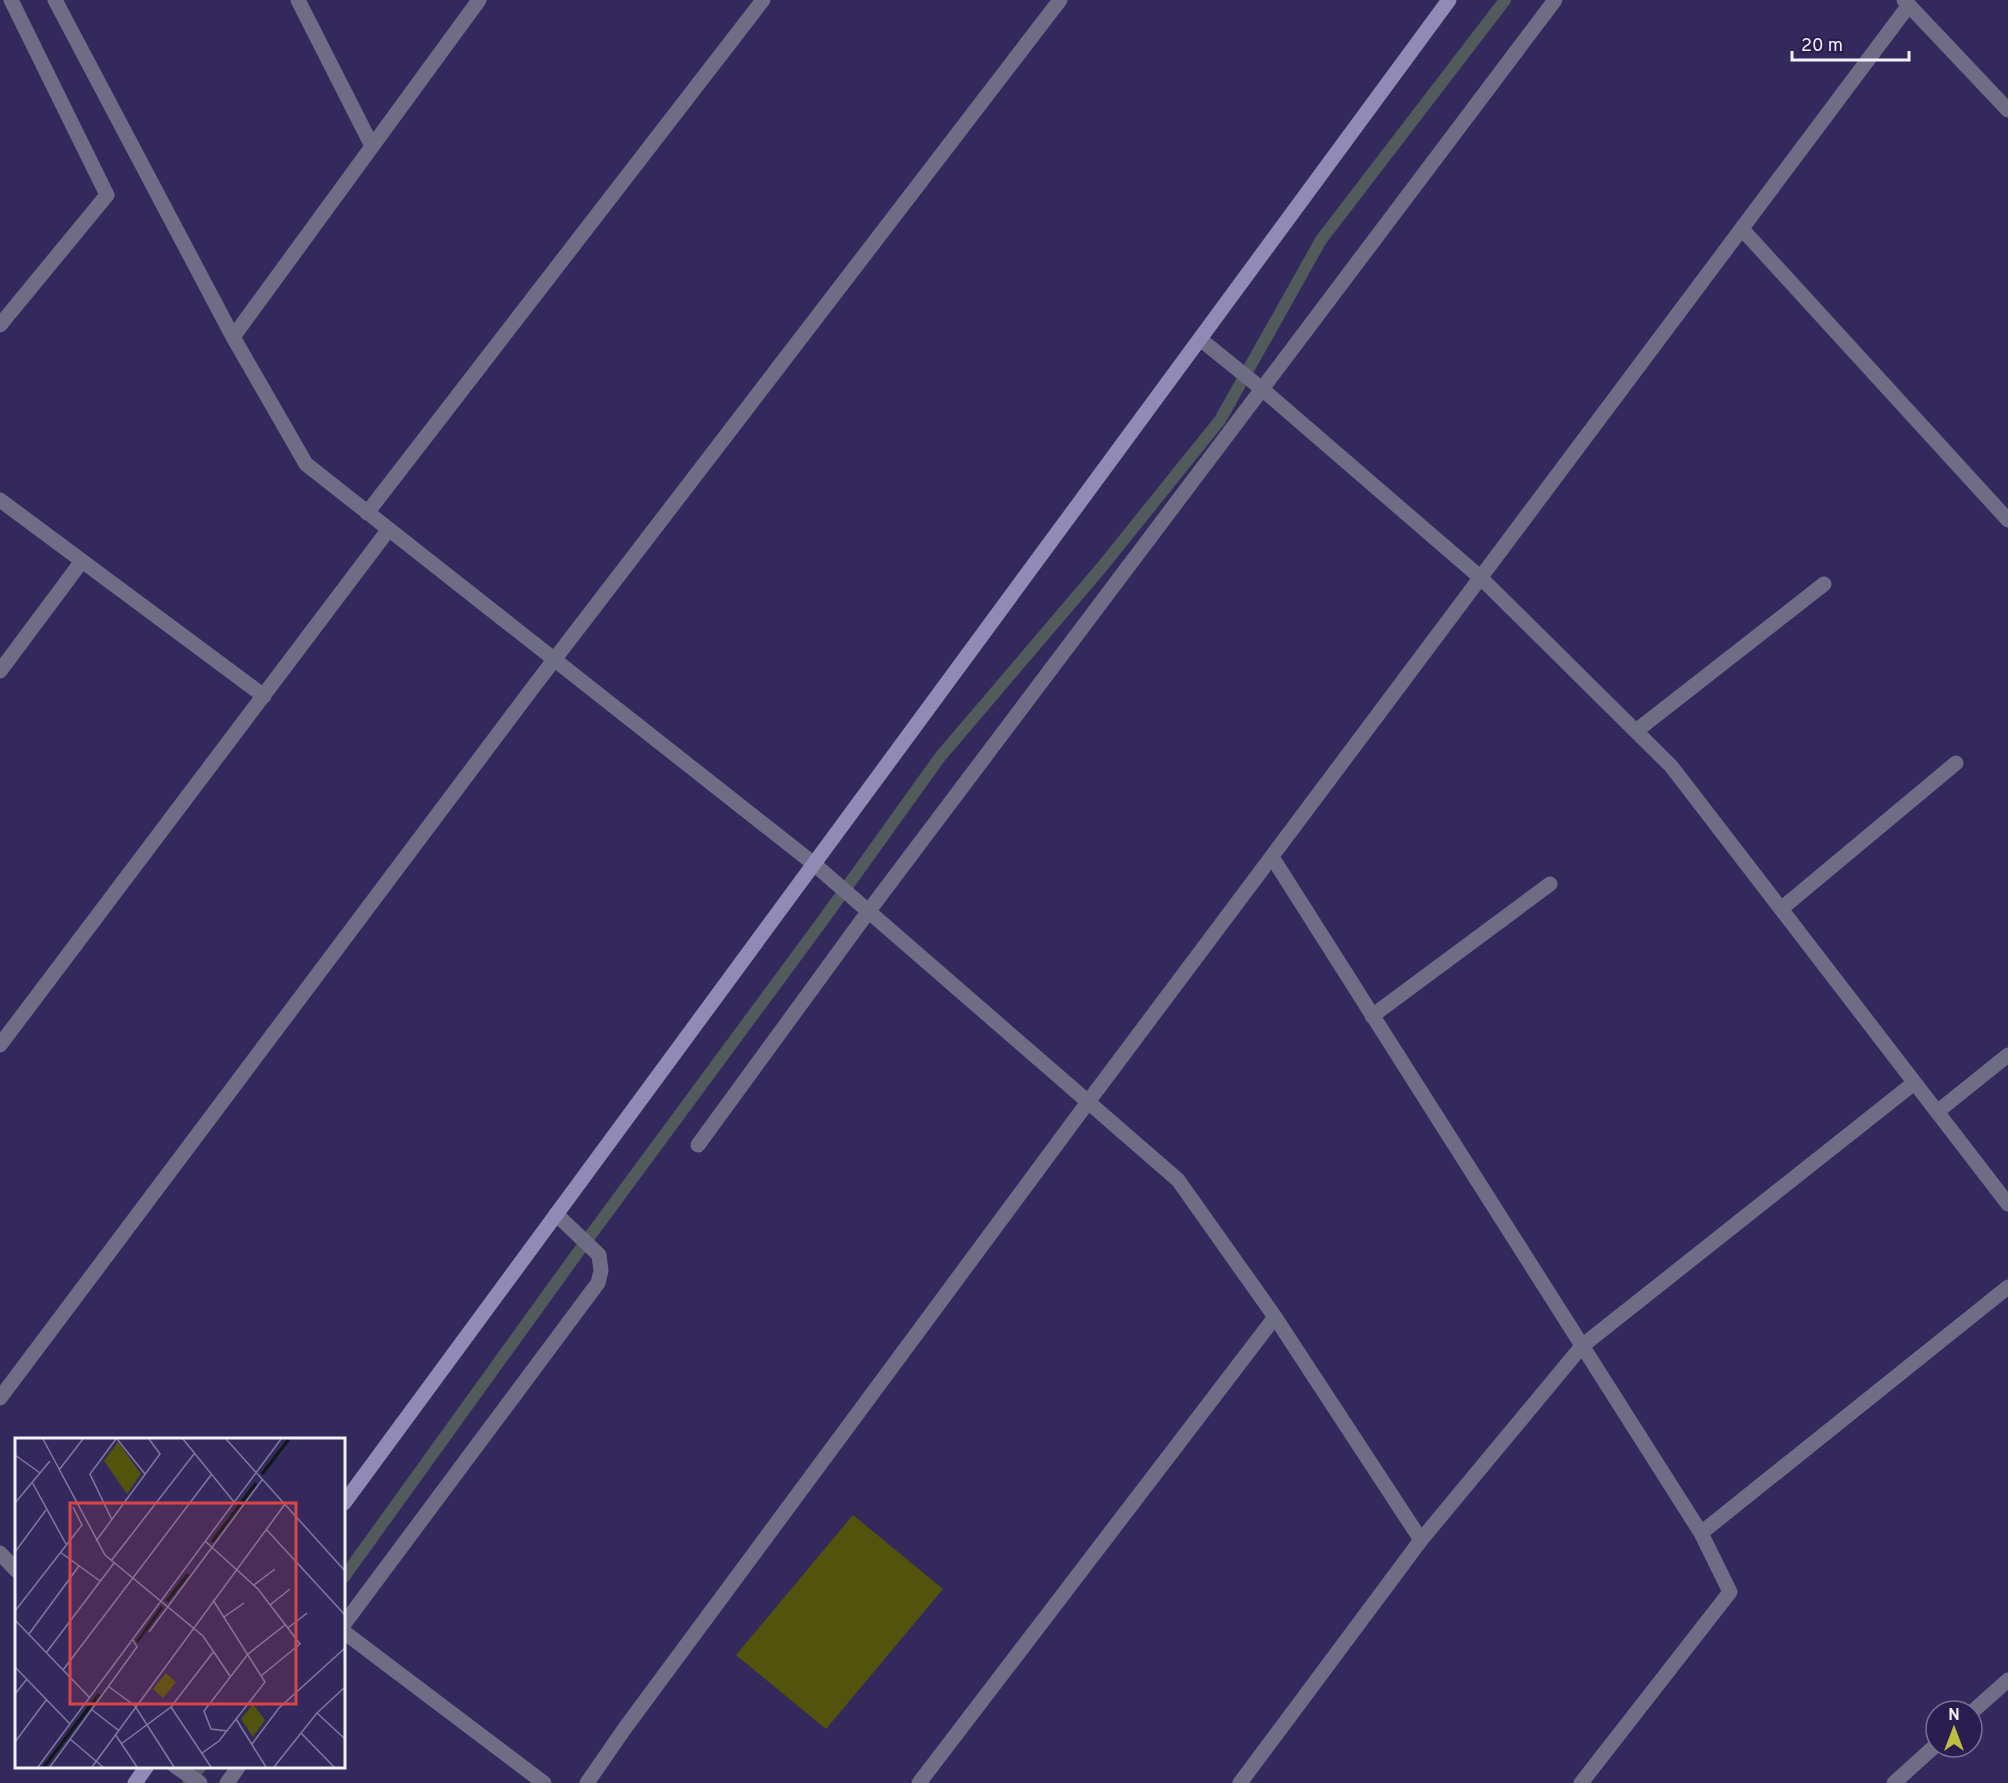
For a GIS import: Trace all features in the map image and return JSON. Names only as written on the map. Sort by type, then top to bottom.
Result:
[{"type":"street","points":[[0,325],[108,195],[11,0]]},
{"type":"street","points":[[56,0],[234,337],[306,464],[814,864],[1178,1180],[1275,1317],[1421,1540]]},
{"type":"street","points":[[298,0],[372,146]]},
{"type":"street","points":[[234,337],[479,0]]},
{"type":"street","points":[[367,513],[763,0]]},
{"type":"street","points":[[0,1398],[555,660],[1060,0]]},
{"type":"street","points":[[345,1502],[1449,0]]},
{"type":"street","points":[[699,1145],[868,912],[1555,0]]},
{"type":"street","points":[[586,1783],[1088,1102],[1742,229],[1907,3],[2008,110]]},
{"type":"street","points":[[1742,229],[2008,520]]},
{"type":"street","points":[[1200,339],[1262,389],[1481,578],[1671,766],[2008,1204]]},
{"type":"street","points":[[0,500],[264,696]]},
{"type":"street","points":[[0,1045],[389,529]]},
{"type":"street","points":[[0,671],[82,561]]},
{"type":"street","points":[[1635,731],[1824,584]]},
{"type":"street","points":[[1781,909],[1956,763]]},
{"type":"street","points":[[1272,857],[1701,1533],[1730,1592],[1581,1783]]},
{"type":"street","points":[[1372,1016],[1550,884]]},
{"type":"street","points":[[1937,1112],[2008,1055]]},
{"type":"street","points":[[1240,1783],[1421,1540],[1582,1346],[1914,1083]]},
{"type":"street","points":[[345,1623],[598,1283],[601,1271],[599,1255],[556,1214]]},
{"type":"street","points":[[1701,1533],[2008,1287]]},
{"type":"street","points":[[919,1783],[1275,1317]]},
{"type":"street","points":[[0,1553],[15,1569]]},
{"type":"street","points":[[345,1633],[544,1783]]},
{"type":"street","points":[[1984,1702],[2008,1680]]},
{"type":"street","points":[[1894,1783],[1924,1756]]},
{"type":"street","points":[[135,1783],[146,1768]]},
{"type":"street","points":[[177,1768],[200,1783]]},
{"type":"street","points":[[227,1783],[238,1768]]},
{"type":"shaded area","points":[[853,1515],[943,1589],[826,1729],[736,1655]]},
{"type":"waterway","points":[[345,1576],[940,757],[1101,568],[1220,420],[1321,240],[1505,0]]},
{"type":"waterway","points":[[188,1783],[199,1768]]}]
